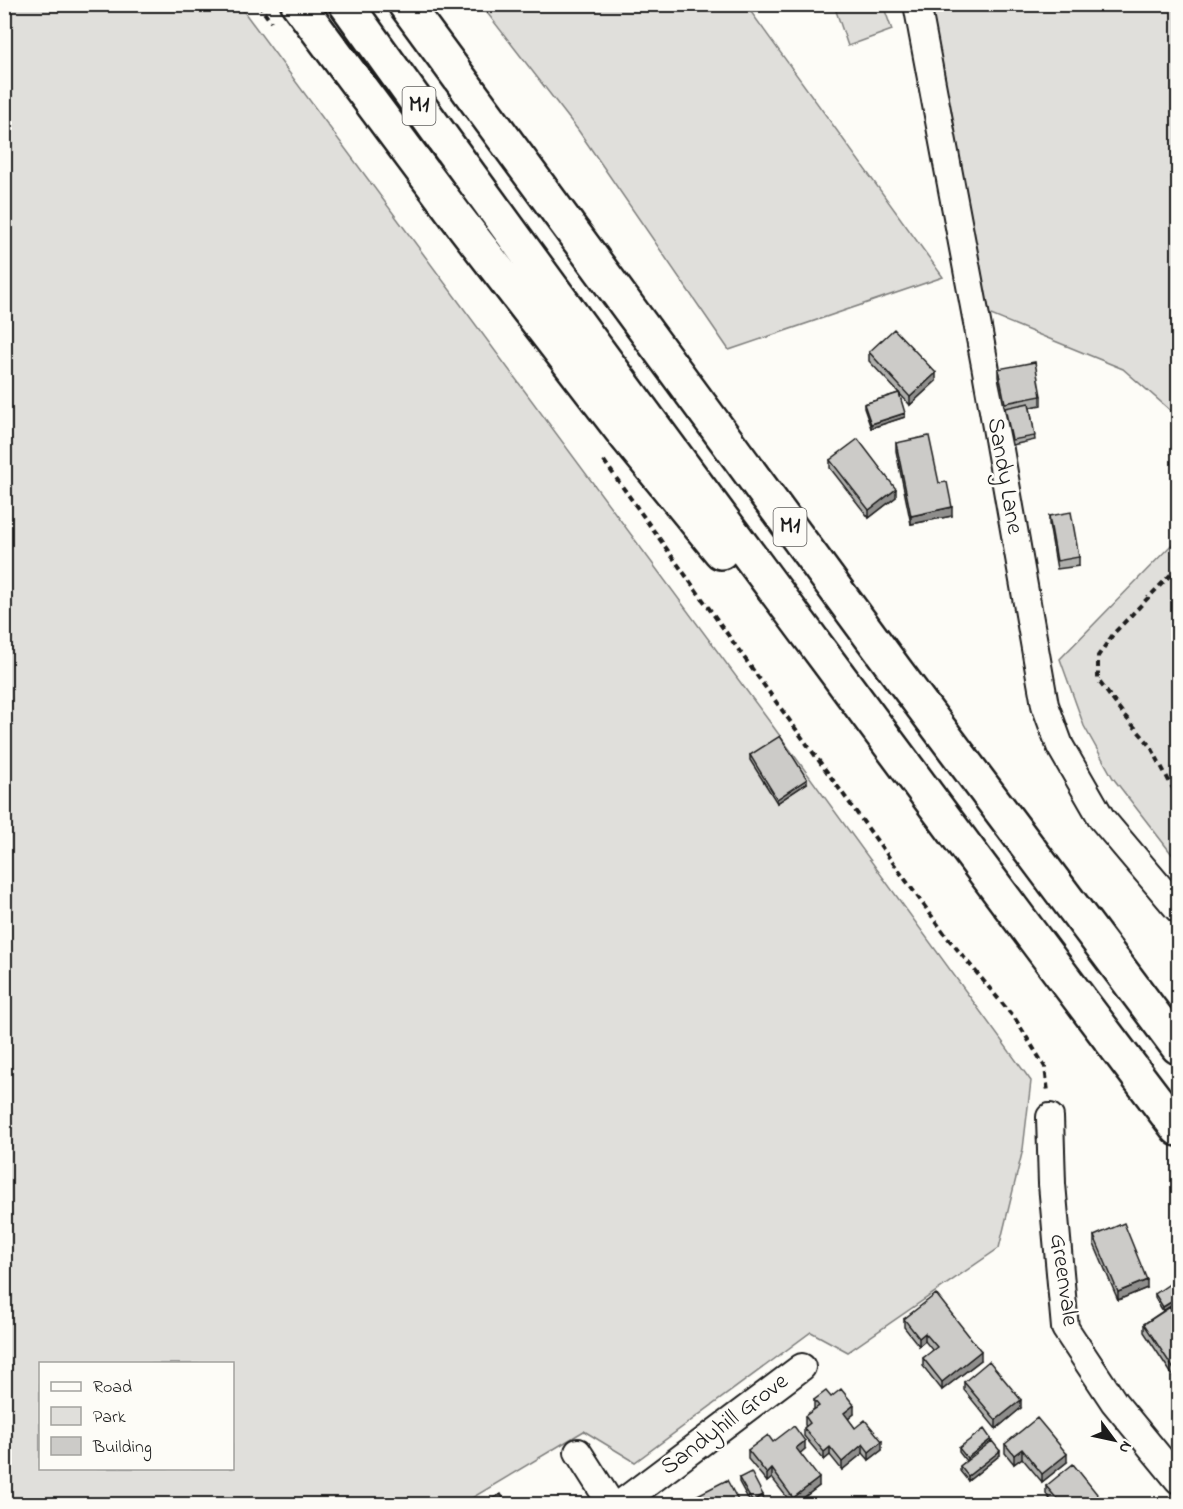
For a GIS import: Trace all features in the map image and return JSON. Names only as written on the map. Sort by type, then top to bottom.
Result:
[{"type":"highway","points":[[298,4],[456,216],[625,435],[740,576],[919,784]]},
{"type":"highway","name":"M1","points":[[346,4],[492,207],[919,784],[1179,1129]]},
{"type":"highway","name":"M1","points":[[405,4],[896,671],[1179,1047]]},
{"type":"highway","points":[[425,4],[510,122],[624,301]]},
{"type":"street","name":"Sandy Lane","points":[[917,4],[1045,705],[1060,746],[1102,819],[1179,909]]},
{"type":"street","name":"Greenvale","points":[[1050,1117],[1052,1184],[1065,1328],[1114,1402],[1179,1480]]},
{"type":"street","name":"Sandyhill Grove","points":[[620,1504],[802,1367]]},
{"type":"street","points":[[578,1452],[611,1504]]},
{"type":"path","points":[[258,4],[272,24]]},
{"type":"path","points":[[599,454],[948,937],[1016,1020],[1045,1067],[1050,1117]]},
{"type":"path","points":[[1179,567],[1113,633],[1098,656],[1098,680],[1150,745],[1179,798]]},
{"type":"green space","points":[[5,5],[239,5],[772,725],[1031,1081],[1023,1149],[999,1248],[848,1352],[811,1332],[635,1462],[584,1431],[462,1504],[5,1504]]},
{"type":"green space","points":[[481,5],[746,5],[943,277],[729,350],[578,130]]},
{"type":"green space","points":[[834,5],[883,5],[892,30],[848,46]]},
{"type":"green space","points":[[926,5],[1178,5],[1178,417],[1123,369],[986,313]]},
{"type":"green space","points":[[1178,538],[1178,862],[1113,778],[1084,726],[1060,659]]},
{"type":"building","points":[[894,329],[936,373],[910,397],[869,352]]},
{"type":"building","points":[[1035,362],[1041,396],[1005,403],[998,369]]},
{"type":"building","points":[[899,393],[905,413],[871,424],[864,404]]},
{"type":"building","points":[[1029,403],[1035,436],[1012,440],[1005,408]]},
{"type":"building","points":[[929,436],[939,483],[947,482],[952,507],[911,516],[896,443]]},
{"type":"building","points":[[858,439],[896,489],[869,510],[830,460]]},
{"type":"building","points":[[1071,512],[1079,557],[1057,561],[1049,516]]},
{"type":"building","points":[[780,736],[807,779],[777,799],[750,755]]},
{"type":"building","points":[[1124,1223],[1147,1280],[1118,1292],[1094,1236]]},
{"type":"building","points":[[1177,1279],[1179,1297],[1163,1307],[1155,1294]]},
{"type":"building","points":[[936,1294],[981,1351],[942,1382],[923,1358],[937,1347],[925,1333],[919,1338],[904,1319]]},
{"type":"building","points":[[1170,1307],[1176,1317],[1179,1316],[1179,1372],[1177,1374],[1144,1324]]},
{"type":"building","points":[[989,1361],[1021,1400],[996,1420],[964,1382]]},
{"type":"building","points":[[841,1389],[854,1405],[844,1413],[855,1428],[865,1420],[882,1441],[869,1452],[863,1444],[842,1462],[830,1447],[824,1452],[804,1428],[810,1423],[805,1416],[819,1406],[814,1400],[826,1391],[831,1397]]},
{"type":"building","points":[[1037,1418],[1067,1454],[1042,1474],[1022,1449],[1014,1455],[1005,1444]]},
{"type":"building","points":[[794,1426],[805,1441],[796,1448],[819,1478],[793,1498],[772,1469],[767,1474],[748,1450],[768,1435],[773,1442]]},
{"type":"building","points":[[984,1429],[991,1439],[967,1458],[959,1448]]},
{"type":"building","points":[[992,1441],[1000,1451],[968,1476],[960,1466]]},
{"type":"building","points":[[1073,1464],[1105,1504],[1052,1504],[1058,1500],[1046,1486]]},
{"type":"building","points":[[751,1472],[763,1495],[752,1501],[739,1478]]},
{"type":"building","points":[[727,1480],[740,1504],[680,1504]]},
{"type":"building","points":[[501,1494],[507,1504],[482,1504]]}]
